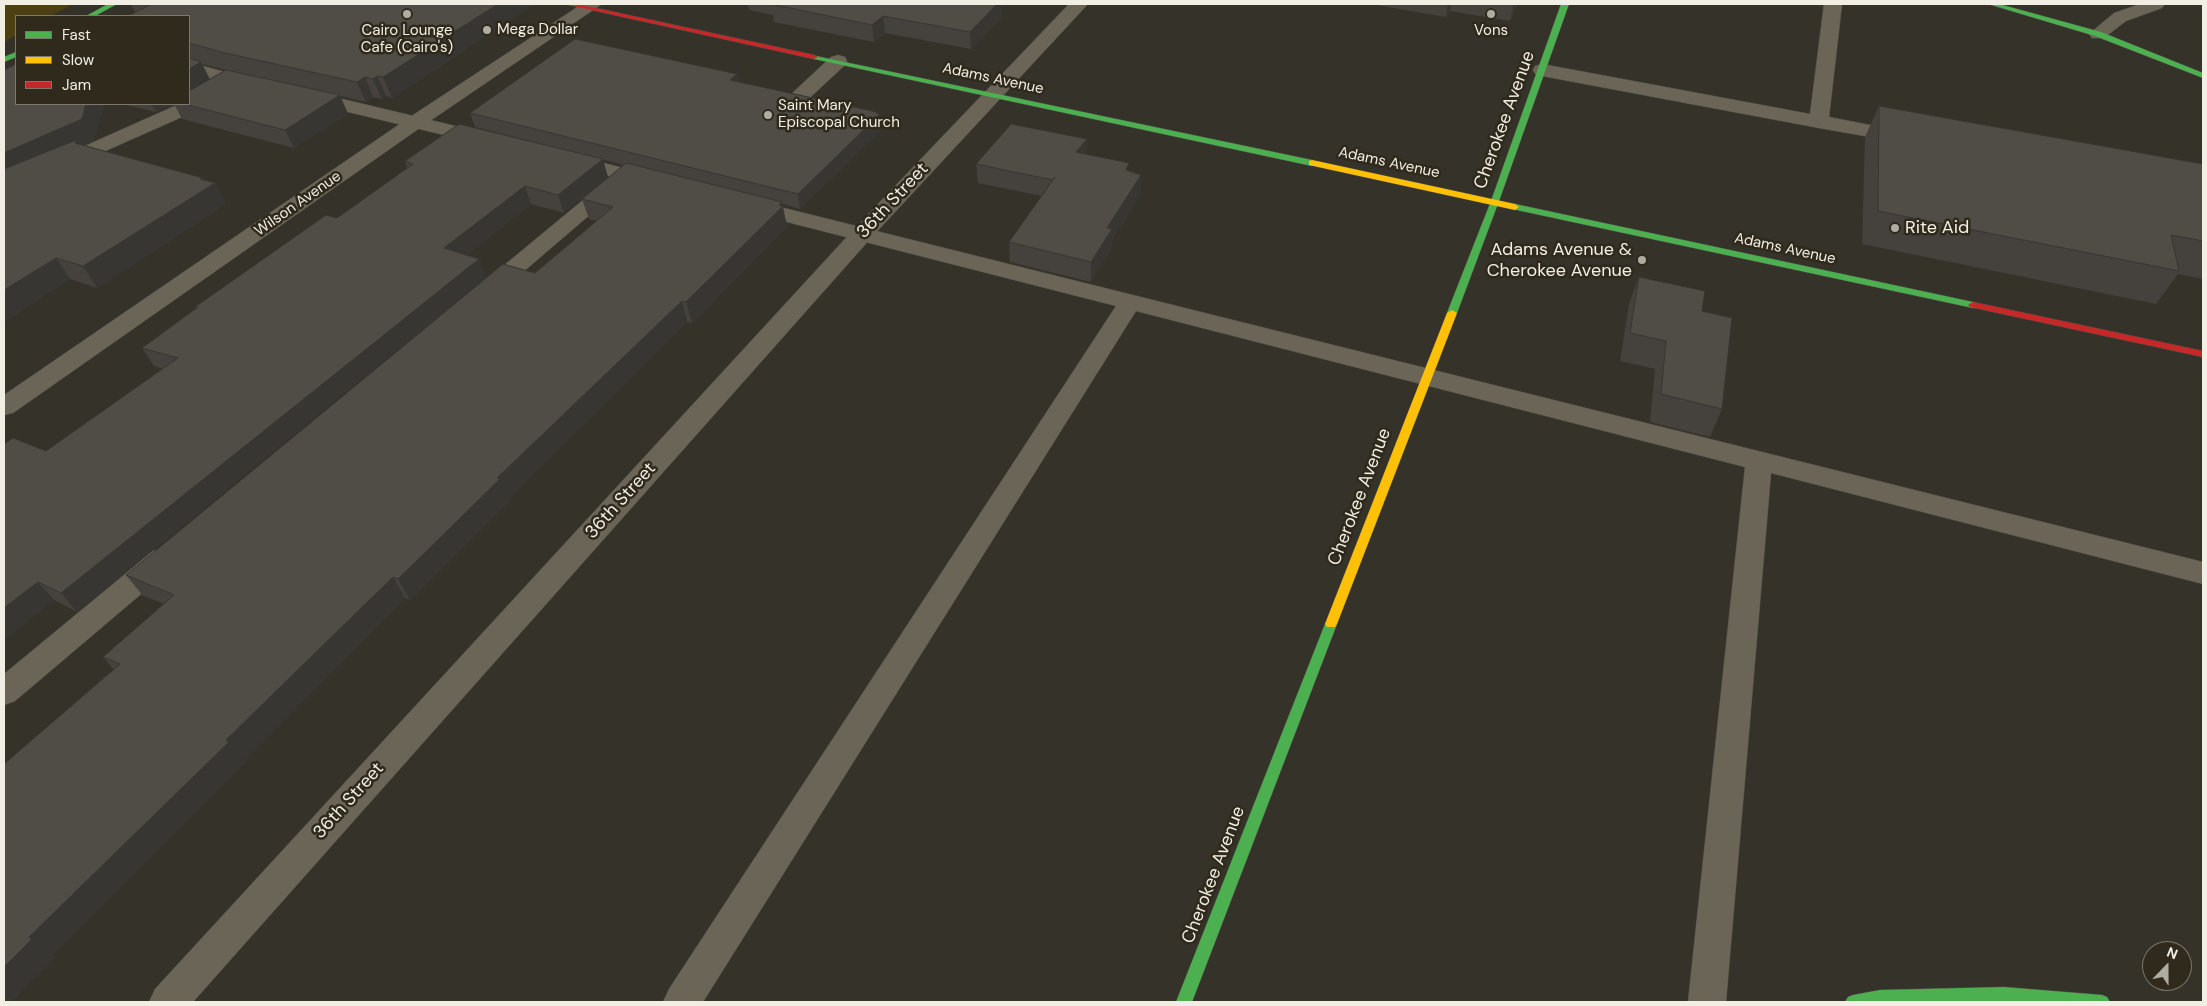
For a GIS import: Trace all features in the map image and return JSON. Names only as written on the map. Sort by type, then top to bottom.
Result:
[{"type":"main road","points":[[92,15],[113,4]]},
{"type":"main road","name":"Cherokee Avenue","points":[[1184,1002],[1495,201],[1565,4]]},
{"type":"main road","points":[[1992,4],[2098,34],[2203,76]]},
{"type":"main road","name":"Adams Avenue","points":[[583,5],[2203,354]]},
{"type":"main road","points":[[1871,1000],[2004,994],[2102,1002]]},
{"type":"street","name":"36th Street","points":[[168,1002],[863,233],[992,94],[1079,4]]},
{"type":"street","points":[[1819,122],[1833,4]]},
{"type":"street","points":[[2098,34],[2120,17],[2156,4]]},
{"type":"street","name":"Wilson Avenue","points":[[4,407],[583,5]]},
{"type":"street","points":[[795,100],[838,61]]},
{"type":"street","points":[[4,190],[242,82],[190,68]]},
{"type":"street","points":[[1542,70],[1925,141]]},
{"type":"street","points":[[290,93],[417,121],[512,146]]},
{"type":"street","points":[[550,155],[673,186]]},
{"type":"street","points":[[464,309],[626,175]]},
{"type":"street","points":[[730,200],[2203,573]]},
{"type":"street","points":[[682,1002],[1130,302]]},
{"type":"street","points":[[1707,1002],[1759,462]]},
{"type":"street","points":[[4,692],[180,545]]},
{"type":"shaded area","points":[[4,4],[73,4],[52,15],[15,15],[15,36],[4,42]]},
{"type":"building","points":[[152,4],[498,4],[383,77],[377,76],[373,79],[365,77],[357,82],[225,53],[190,43],[190,15],[130,15]]},
{"type":"building","points":[[771,4],[997,4],[970,32],[883,16],[872,25]]},
{"type":"building","points":[[575,39],[737,74],[730,80],[880,114],[798,194],[470,113]]},
{"type":"building","points":[[190,58],[201,62],[190,68]]},
{"type":"building","points":[[15,64],[15,105],[86,105],[82,119],[4,153],[4,70]]},
{"type":"building","points":[[226,70],[340,95],[285,130],[188,105],[190,105],[190,90]]},
{"type":"building","name":"Rite Aid","points":[[1879,106],[2203,164],[2203,241],[2171,235],[2179,271],[1878,211]]},
{"type":"building","points":[[459,124],[603,159],[558,195],[525,186],[444,248],[479,259],[61,593],[38,582],[4,608],[4,444],[13,438],[46,451],[178,358],[142,348],[198,307],[195,307],[326,215],[337,218],[413,164],[405,161]]},
{"type":"building","points":[[1011,124],[1087,139],[1076,152],[1129,163],[1126,170],[1141,175],[1107,228],[1112,229],[1091,262],[1009,242],[1053,180],[976,164]]},
{"type":"building","points":[[76,140],[75,143],[203,178],[200,179],[215,183],[83,266],[56,258],[4,290],[4,169]]},
{"type":"building","points":[[626,163],[782,202],[779,205],[783,206],[686,302],[682,301],[497,478],[500,479],[398,579],[393,577],[226,740],[229,742],[29,937],[32,939],[4,967],[4,764],[120,664],[103,657],[174,595],[126,575],[503,264],[535,273],[613,207],[582,199]]},
{"type":"building","points":[[1639,277],[1705,291],[1702,311],[1732,318],[1722,409],[1661,394],[1666,341],[1630,333]]},
{"type":"traffic: fast","points":[[92,15],[113,4]]},
{"type":"traffic: fast","points":[[1452,313],[1495,201],[1565,4]]},
{"type":"traffic: fast","points":[[1992,4],[2098,34],[2203,76]]},
{"type":"traffic: fast","points":[[4,60],[15,54]]},
{"type":"traffic: fast","points":[[814,57],[1312,163]]},
{"type":"traffic: fast","points":[[1515,207],[1973,305]]},
{"type":"traffic: fast","points":[[1184,1002],[1331,624]]},
{"type":"traffic: fast","points":[[1853,1002],[1880,997],[2004,994],[2102,1002]]},
{"type":"traffic: slow","points":[[1312,163],[1515,207]]},
{"type":"traffic: slow","points":[[1331,624],[1452,313]]},
{"type":"traffic: jam","points":[[568,4],[814,57]]},
{"type":"traffic: jam","points":[[1973,305],[2203,354]]},
{"type":"place","name":"Cairo Lounge Cafe (Cairo's)","points":[[407,14]]},
{"type":"place","name":"Vons","points":[[1491,14]]},
{"type":"place","name":"Mega Dollar","points":[[487,30]]},
{"type":"place","name":"Saint Mary Episcopal Church","points":[[768,115]]},
{"type":"place","name":"Rite Aid","points":[[1895,228]]},
{"type":"place","name":"Adams Avenue & Cherokee Avenue","points":[[1642,260]]}]
